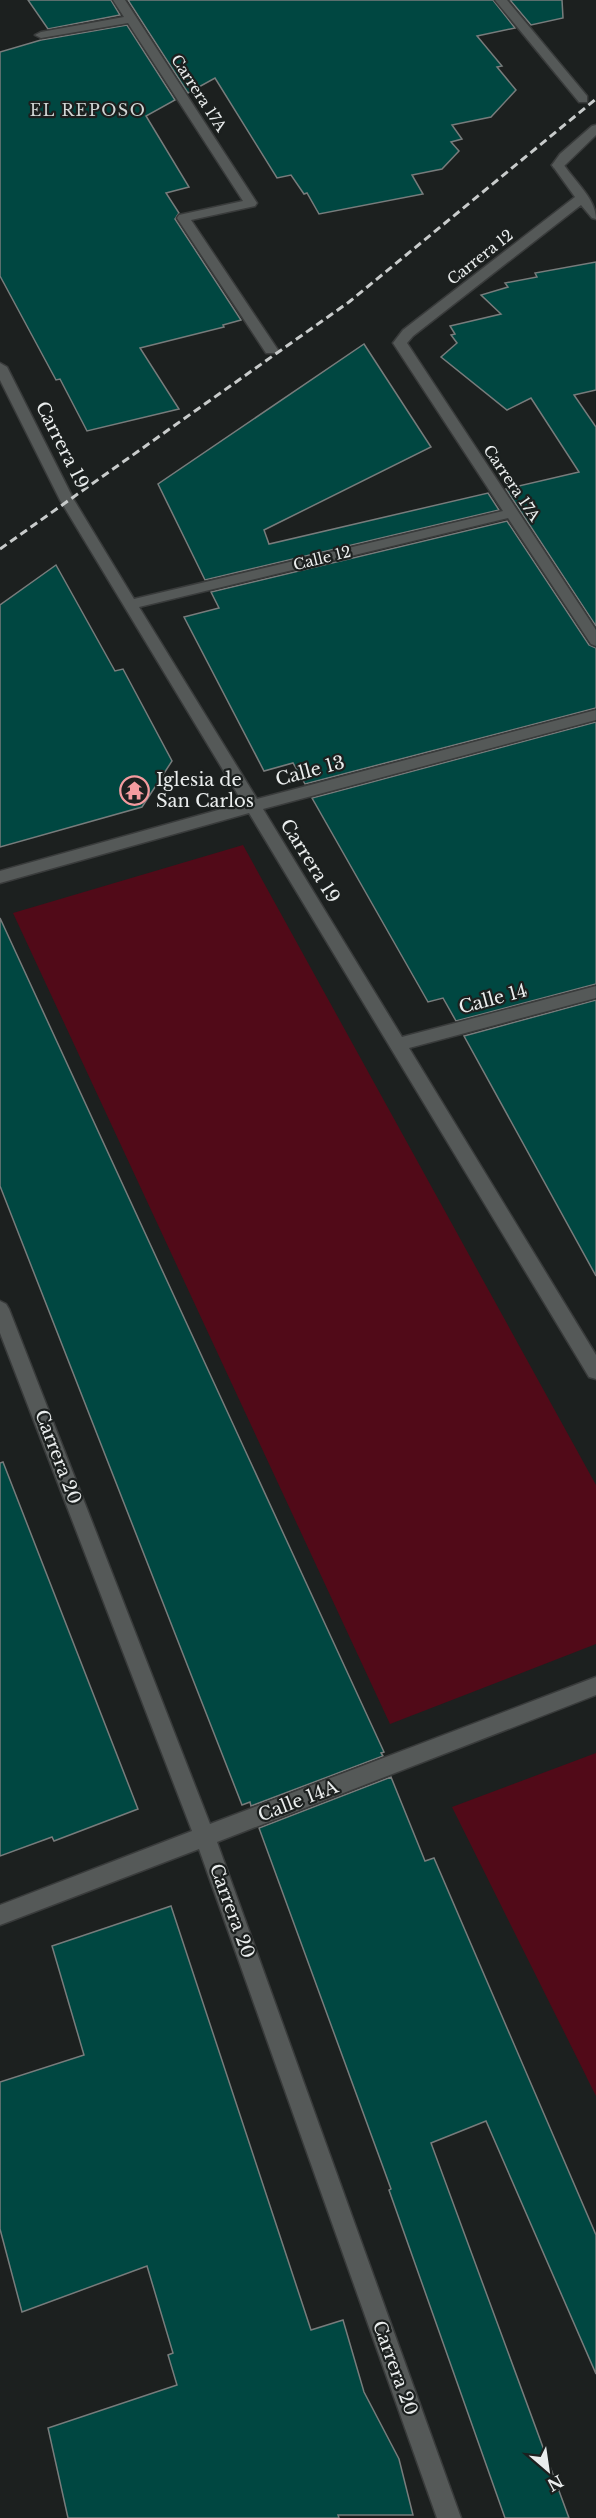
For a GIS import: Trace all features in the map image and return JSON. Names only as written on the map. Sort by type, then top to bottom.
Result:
[{"type":"street","name":"Carrera 17A","points":[[119,0],[251,203],[183,218],[272,350]]},
{"type":"street","points":[[501,0],[583,99]]},
{"type":"street","points":[[41,35],[131,19]]},
{"type":"street","points":[[596,129],[558,165],[563,175],[596,215]]},
{"type":"street","name":"Carrera 12","points":[[400,344],[408,333],[582,198]]},
{"type":"street","name":"Carrera 17A","points":[[400,344],[596,641]]},
{"type":"street","name":"Carrera 19","points":[[0,367],[67,500],[400,1044],[596,1371]]},
{"type":"street","name":"Calle 12","points":[[132,604],[512,513]]},
{"type":"street","name":"Calle 13","points":[[0,877],[253,806],[596,715]]},
{"type":"street","name":"Calle 14","points":[[400,1044],[596,992]]},
{"type":"street","name":"Carrera 20","points":[[0,1309],[206,1837],[449,2518]]},
{"type":"street","name":"Calle 14A","points":[[0,1916],[596,1686]]},
{"type":"shaded area","points":[[243,845],[596,1485],[596,1644],[390,1724],[13,913]]},
{"type":"shaded area","points":[[596,1753],[596,2096],[452,1807]]},
{"type":"building","points":[[28,0],[111,0],[120,15],[48,29]]},
{"type":"building","points":[[128,0],[493,0],[515,28],[477,36],[502,66],[497,67],[516,90],[491,117],[452,125],[462,139],[451,142],[459,151],[442,169],[412,175],[423,194],[319,214],[307,193],[304,194],[291,175],[277,178],[215,78],[188,93]]},
{"type":"building","points":[[510,0],[562,0],[563,18],[531,25]]},
{"type":"building","points":[[127,25],[175,100],[146,116],[189,187],[166,193],[179,213],[175,219],[241,320],[223,325],[224,327],[140,348],[179,409],[87,431],[60,379],[56,380],[0,276],[0,52],[41,40]]},
{"type":"building","points":[[596,262],[596,390],[574,395],[596,427],[596,626],[506,489],[579,472],[531,398],[507,410],[441,357],[457,343],[451,335],[455,334],[450,326],[501,314],[481,295],[508,287],[505,283],[537,277],[535,273]]},
{"type":"building","points":[[364,344],[431,447],[264,530],[269,544],[488,493],[499,510],[205,580],[158,484]]},
{"type":"building","points":[[507,521],[589,645],[596,648],[596,708],[305,784],[293,763],[264,771],[184,617],[219,608],[211,592]]},
{"type":"building","points":[[56,565],[115,671],[123,669],[172,761],[142,807],[0,847],[0,605]]},
{"type":"building","points":[[596,722],[596,984],[456,1021],[443,998],[428,1002],[312,798]]},
{"type":"building","points":[[0,918],[384,1752],[381,1753],[383,1756],[251,1806],[250,1802],[242,1805],[0,1186]]},
{"type":"building","points":[[596,1000],[596,1276],[464,1036]]},
{"type":"building","points":[[3,1462],[138,1809],[54,1841],[52,1837],[0,1856],[0,1463]]},
{"type":"building","points":[[391,1777],[425,1861],[434,1858],[596,2235],[596,2374],[486,2121],[431,2143],[569,2518],[505,2518],[389,2190],[391,2189],[259,1828]]},
{"type":"building","points":[[171,1906],[311,2330],[343,2320],[364,2392],[399,2459],[413,2515],[338,2515],[339,2518],[68,2518],[48,2428],[177,2385],[168,2355],[173,2353],[147,2266],[22,2312],[0,2229],[0,2082],[84,2055],[52,1946]]},
{"type":"railway","points":[[0,549],[349,302],[596,99]]},
{"type":"place","name":"Iglesia de San Carlos","points":[[135,790]]},
{"type":"district","name":"EL REPOSO","points":[[88,110]]}]
